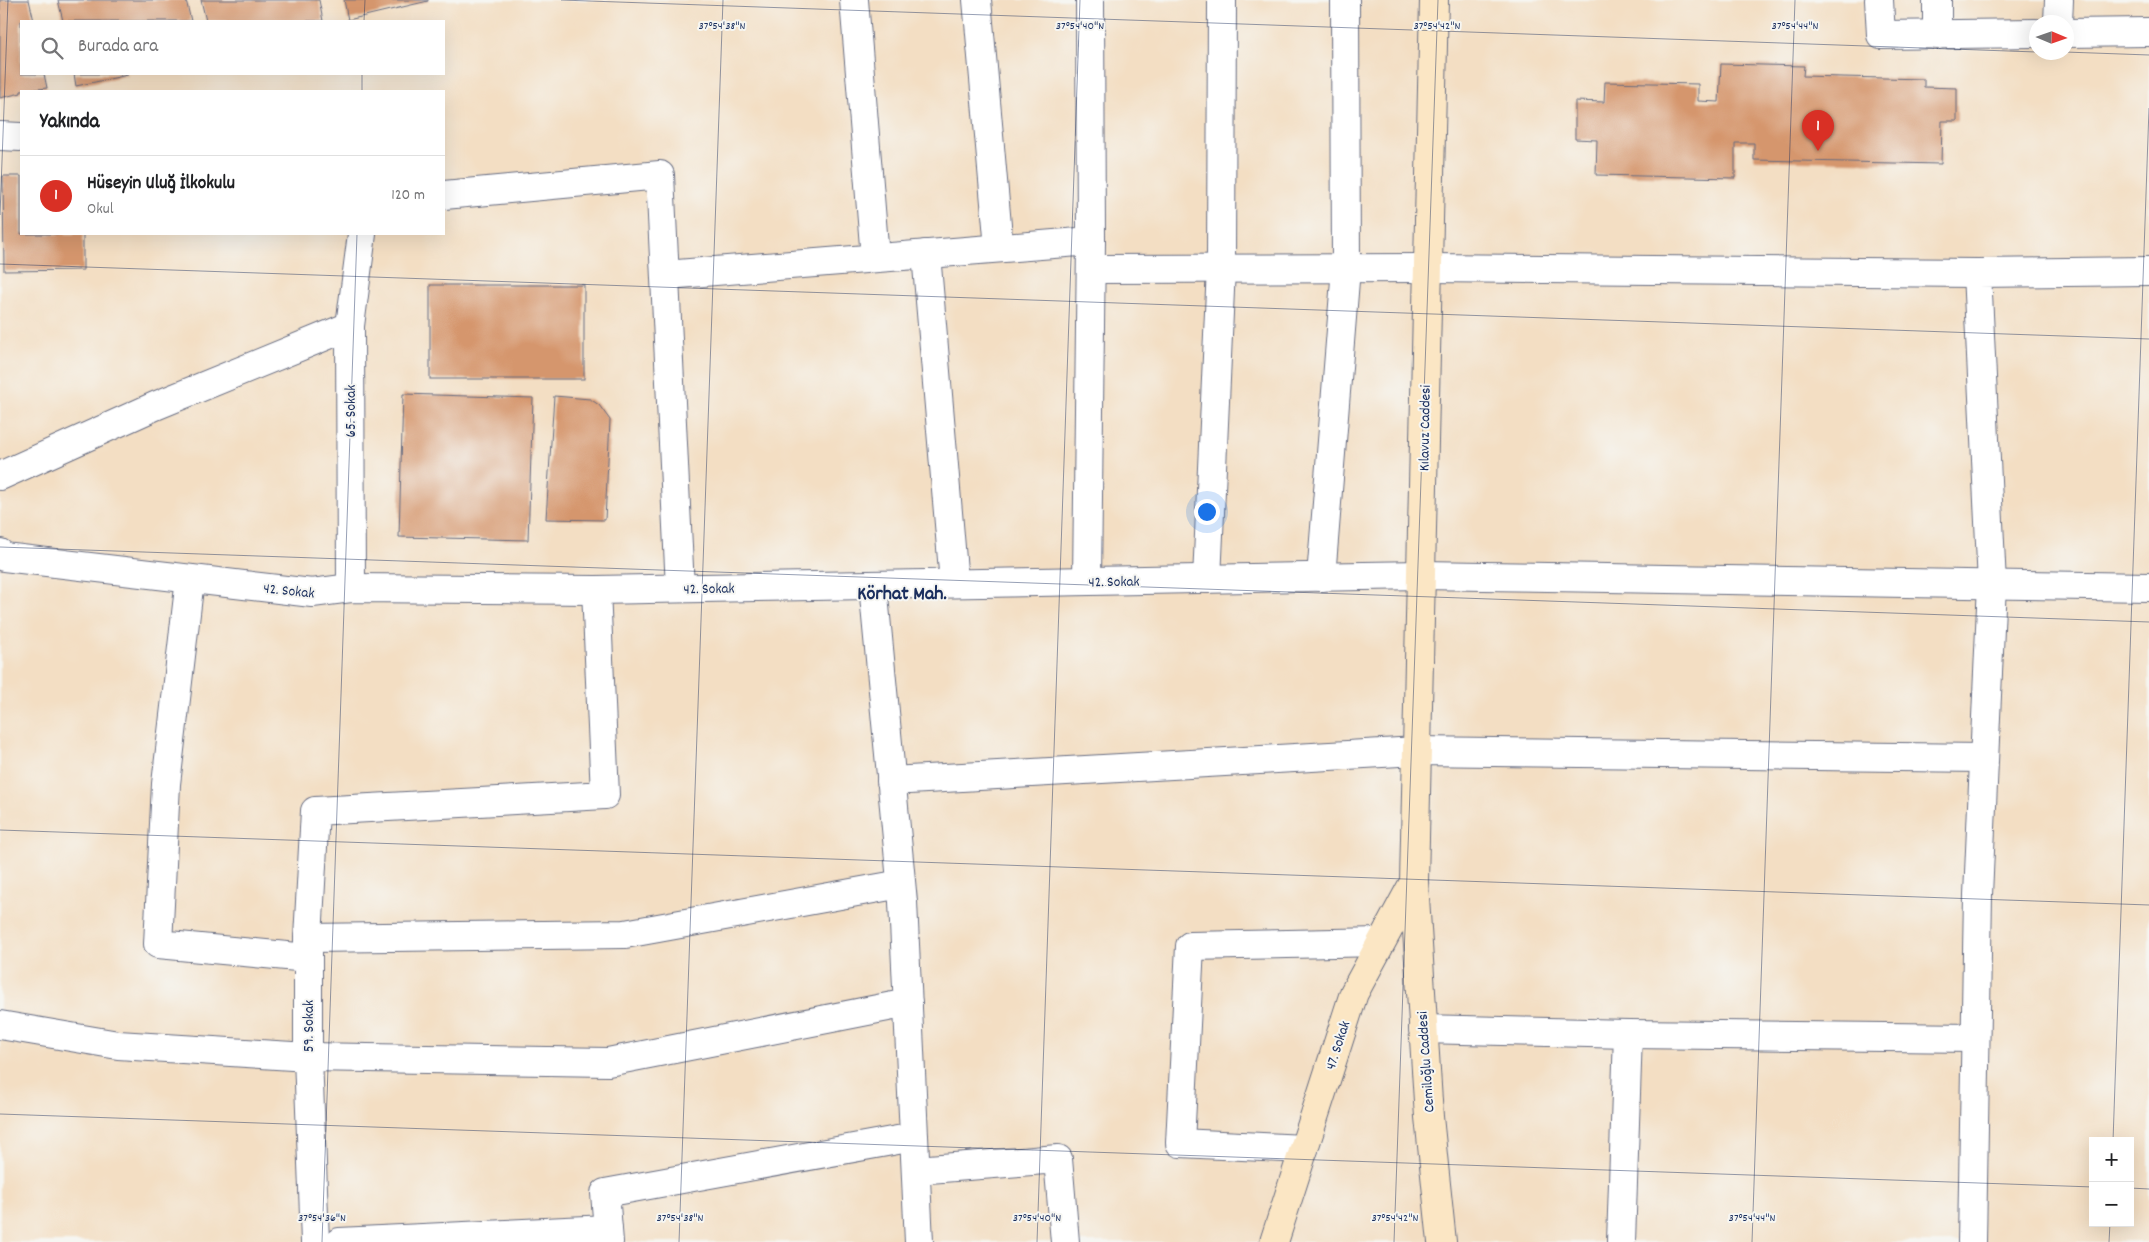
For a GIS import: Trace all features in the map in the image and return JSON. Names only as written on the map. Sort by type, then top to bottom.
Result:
[{"type":"street","points":[[854,0],[875,258]]},
{"type":"street","points":[[977,0],[999,248]]},
{"type":"street","points":[[1088,581],[1091,269],[1090,0]]},
{"type":"street","points":[[1207,579],[1221,268],[1222,0]]},
{"type":"street","points":[[1321,577],[1346,268],[1345,0]]},
{"type":"street","name":"Kılavuz Caddesi","points":[[1414,869],[1434,0]]},
{"type":"street","points":[[1879,0],[1881,35],[2029,33]]},
{"type":"street","points":[[1937,0],[1937,35]]},
{"type":"street","points":[[2058,0],[2058,15]]},
{"type":"street","points":[[2074,33],[2149,32]]},
{"type":"street","points":[[0,136],[20,137]]},
{"type":"street","points":[[445,195],[660,175],[680,588]]},
{"type":"street","name":"65. Sokak","points":[[351,588],[350,326],[362,235]]},
{"type":"street","points":[[665,275],[1091,241]]},
{"type":"street","points":[[926,254],[954,583]]},
{"type":"street","points":[[1091,269],[1428,268],[1977,273],[2149,271]]},
{"type":"street","points":[[1972,1242],[1978,895],[1992,584],[1977,273]]},
{"type":"street","points":[[0,476],[155,406],[350,326]]},
{"type":"street","name":"42. Sokak","points":[[0,553],[4,557],[312,593],[351,588],[596,590],[1421,575],[2149,587]]},
{"type":"street","points":[[190,578],[166,784],[158,944],[308,948],[625,934],[901,884]]},
{"type":"street","points":[[873,585],[901,884],[919,1242]]},
{"type":"street","name":"59. Sokak","points":[[314,1242],[308,1057],[308,948],[315,811],[605,795],[596,590]]},
{"type":"street","points":[[891,782],[1417,751],[1984,758]]},
{"type":"street","name":"47. Sokak","points":[[1274,1242],[1354,993],[1381,942],[1414,869]]},
{"type":"street","name":"Cemiloğlu Caddesi","points":[[1414,869],[1429,1117],[1442,1242]]},
{"type":"street","points":[[1304,1149],[1180,1143],[1190,946],[1381,942]]},
{"type":"street","points":[[0,1024],[118,1045],[308,1057],[608,1062],[908,1003]]},
{"type":"street","points":[[1423,1030],[1975,1038]]},
{"type":"street","points":[[1621,1242],[1628,1034]]},
{"type":"street","points":[[339,1242],[608,1236],[605,1193],[914,1137]]},
{"type":"street","points":[[916,1170],[1058,1159],[1065,1242]]},
{"type":"building","points":[[0,0],[29,0],[34,20],[20,20],[20,75],[44,75],[47,88],[20,90],[20,93],[0,98]]},
{"type":"building","points":[[58,0],[186,0],[191,20],[63,20]]},
{"type":"building","points":[[201,0],[319,0],[323,20],[206,20]]},
{"type":"building","points":[[344,0],[428,0],[428,1],[348,20]]},
{"type":"building","points":[[1721,64],[1804,66],[1803,76],[1924,79],[1924,87],[1957,88],[1957,121],[1942,121],[1941,164],[1754,160],[1754,143],[1735,143],[1735,178],[1596,175],[1597,140],[1575,139],[1575,101],[1604,102],[1605,82],[1698,84],[1698,101],[1719,102]]},
{"type":"building","points":[[74,75],[128,75],[76,86]]},
{"type":"building","points":[[3,176],[20,176],[20,235],[83,235],[83,270],[4,271]]},
{"type":"building","points":[[430,285],[584,285],[584,379],[430,379]]},
{"type":"building","points":[[403,394],[533,398],[528,540],[399,537]]},
{"type":"building","points":[[554,396],[590,399],[599,405],[610,420],[605,520],[546,519]]},
{"type":"place","name":"Hüseyin Uluğ İlkokulu","points":[[1818,151]]},
{"type":"district","name":"Körhat Mah.","points":[[902,592]]}]
